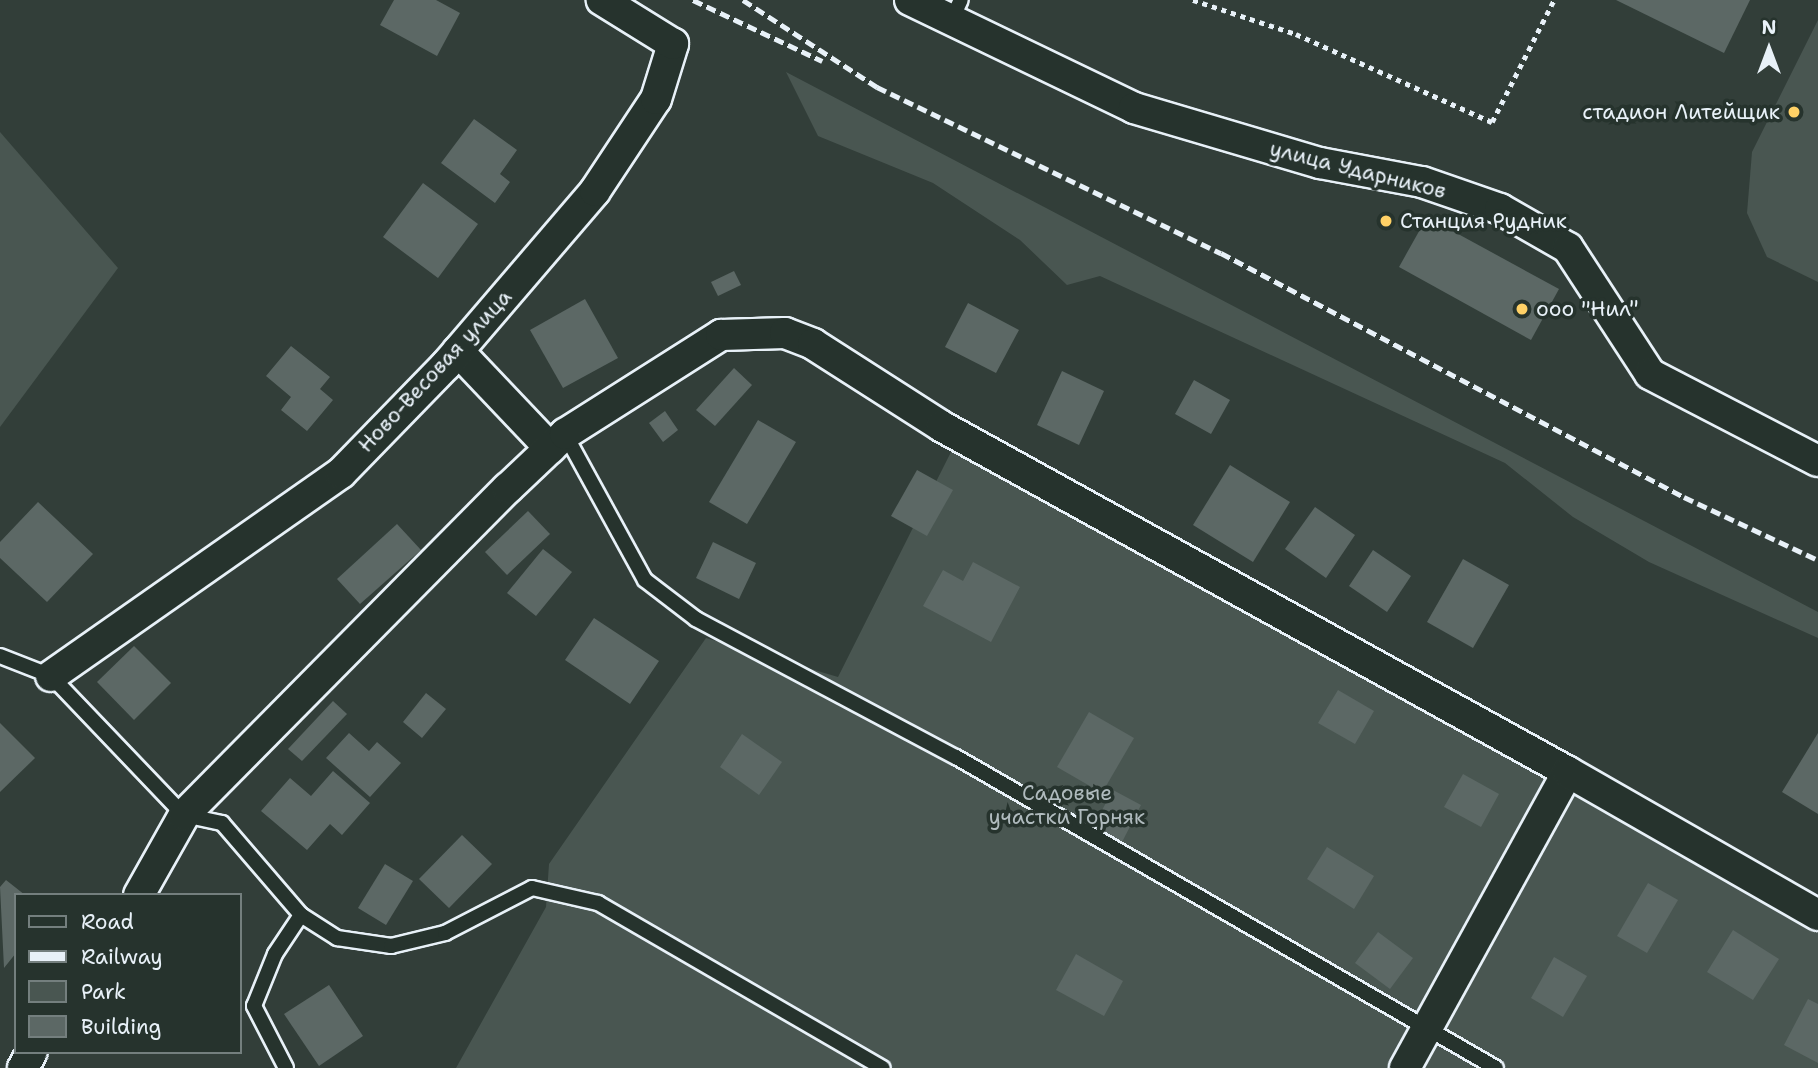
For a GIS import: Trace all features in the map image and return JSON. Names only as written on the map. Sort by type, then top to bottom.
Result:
[{"type":"street","name":"Ново-Весовая улица","points":[[51,676],[341,473],[458,351],[595,191],[656,99],[673,44],[602,0]]},
{"type":"street","name":"улица Ударников","points":[[910,0],[956,10],[1134,108],[1320,163],[1422,182],[1500,209],[1568,248],[1650,374],[1818,461]]},
{"type":"street","points":[[140,893],[184,815],[557,440],[721,335],[785,333],[1818,915]]},
{"type":"street","points":[[458,351],[557,440]]},
{"type":"street","points":[[1405,1068],[1568,772]]},
{"type":"lane","points":[[557,440],[645,580],[696,619],[968,764],[1496,1068]]},
{"type":"lane","points":[[0,656],[51,676],[184,815],[222,823],[301,915],[337,938],[391,946],[445,933],[532,888],[598,903],[883,1068]]},
{"type":"lane","points":[[286,1068],[254,1006],[275,954],[301,915]]},
{"type":"path","points":[[1193,0],[1296,34],[1492,122],[1554,0]]},
{"type":"green space","name":"стадион Литейщик","points":[[1818,20],[1818,282],[1767,257],[1747,213],[1752,152]]},
{"type":"green space","points":[[786,72],[1818,612],[1818,638],[1649,562],[1573,517],[1505,463],[1100,276],[1067,285],[1020,240],[933,183],[818,136]]},
{"type":"green space","points":[[0,132],[118,268],[0,427]]},
{"type":"green space","name":"Садовые участки Горняк","points":[[954,446],[1818,914],[1818,1068],[456,1068],[546,907],[549,864],[706,638],[838,677]]},
{"type":"building","points":[[394,0],[436,0],[460,13],[437,56],[380,25]]},
{"type":"building","points":[[1616,0],[1750,0],[1724,53]]},
{"type":"building","points":[[474,119],[517,150],[500,174],[510,182],[495,203],[441,163]]},
{"type":"building","points":[[423,183],[478,224],[438,278],[383,237]]},
{"type":"building","points":[[1427,217],[1559,289],[1531,340],[1399,267]]},
{"type":"building","points":[[734,271],[741,285],[718,296],[711,282]]},
{"type":"building","points":[[585,299],[618,358],[563,388],[530,330]]},
{"type":"building","points":[[968,303],[1019,330],[996,373],[945,347]]},
{"type":"building","points":[[291,346],[330,377],[320,389],[333,400],[307,431],[281,410],[291,397],[266,376]]},
{"type":"building","points":[[734,368],[752,385],[715,426],[696,410]]},
{"type":"building","points":[[1062,371],[1104,391],[1079,445],[1037,425]]},
{"type":"building","points":[[1194,380],[1230,400],[1211,434],[1175,414]]},
{"type":"building","points":[[665,411],[678,430],[663,442],[649,423]]},
{"type":"building","points":[[758,420],[796,442],[747,524],[709,502]]},
{"type":"building","points":[[1230,465],[1290,502],[1253,562],[1193,525]]},
{"type":"building","points":[[917,470],[953,490],[927,536],[891,516]]},
{"type":"building","points":[[38,502],[93,554],[47,602],[0,558],[0,542]]},
{"type":"building","points":[[1315,507],[1355,535],[1326,578],[1285,549]]},
{"type":"building","points":[[528,511],[550,534],[507,575],[485,552]]},
{"type":"building","points":[[397,524],[421,550],[360,604],[337,579]]},
{"type":"building","points":[[713,542],[756,563],[739,599],[696,578]]},
{"type":"building","points":[[543,549],[572,572],[536,616],[507,593]]},
{"type":"building","points":[[1373,550],[1411,576],[1387,612],[1349,586]]},
{"type":"building","points":[[1463,559],[1509,585],[1473,648],[1427,622]]},
{"type":"building","points":[[973,562],[1020,587],[991,642],[923,606],[943,570],[963,581]]},
{"type":"building","points":[[594,618],[659,661],[630,704],[565,660]]},
{"type":"building","points":[[134,646],[171,683],[134,720],[97,682]]},
{"type":"building","points":[[1338,690],[1374,711],[1355,744],[1318,723]]},
{"type":"building","points":[[426,693],[446,709],[422,738],[403,722]]},
{"type":"building","points":[[333,701],[347,714],[302,761],[288,749]]},
{"type":"building","points":[[1089,712],[1134,738],[1102,793],[1057,767]]},
{"type":"building","points":[[0,723],[35,758],[0,792]]},
{"type":"building","points":[[349,733],[369,751],[377,742],[401,763],[370,797],[326,758]]},
{"type":"building","points":[[1818,733],[1818,814],[1782,792]]},
{"type":"building","points":[[742,734],[782,762],[759,795],[720,767]]},
{"type":"building","points":[[333,771],[370,803],[342,835],[330,824],[307,850],[261,811],[290,778],[311,796]]},
{"type":"building","points":[[1463,774],[1499,794],[1481,827],[1444,807]]},
{"type":"building","points":[[1113,790],[1141,805],[1119,848],[1090,832]]},
{"type":"building","points":[[462,835],[492,864],[449,908],[419,879]]},
{"type":"building","points":[[1327,847],[1374,876],[1354,909],[1307,879]]},
{"type":"building","points":[[385,864],[413,881],[386,925],[358,908]]},
{"type":"building","points":[[6,880],[22,893],[14,893],[14,956],[4,968],[0,887]]},
{"type":"building","points":[[1648,883],[1678,900],[1647,953],[1617,936]]},
{"type":"building","points":[[1733,930],[1779,959],[1753,1000],[1707,972]]},
{"type":"building","points":[[1378,932],[1413,958],[1390,989],[1355,963]]},
{"type":"building","points":[[1076,954],[1123,981],[1104,1016],[1056,990]]},
{"type":"building","points":[[1554,957],[1587,976],[1563,1017],[1531,998]]},
{"type":"building","points":[[329,985],[363,1036],[319,1066],[284,1014]]},
{"type":"building","points":[[1808,999],[1818,1004],[1818,1063],[1784,1045]]},
{"type":"railway","points":[[693,0],[822,61]]},
{"type":"railway","points":[[743,0],[877,87],[1221,253],[1684,497],[1818,560]]},
{"type":"place","name":"стадион Литейщик","points":[[1794,112]]},
{"type":"place","name":"Станция Рудник","points":[[1386,221]]},
{"type":"place","name":"ооо \"Нил\"","points":[[1522,309]]}]
